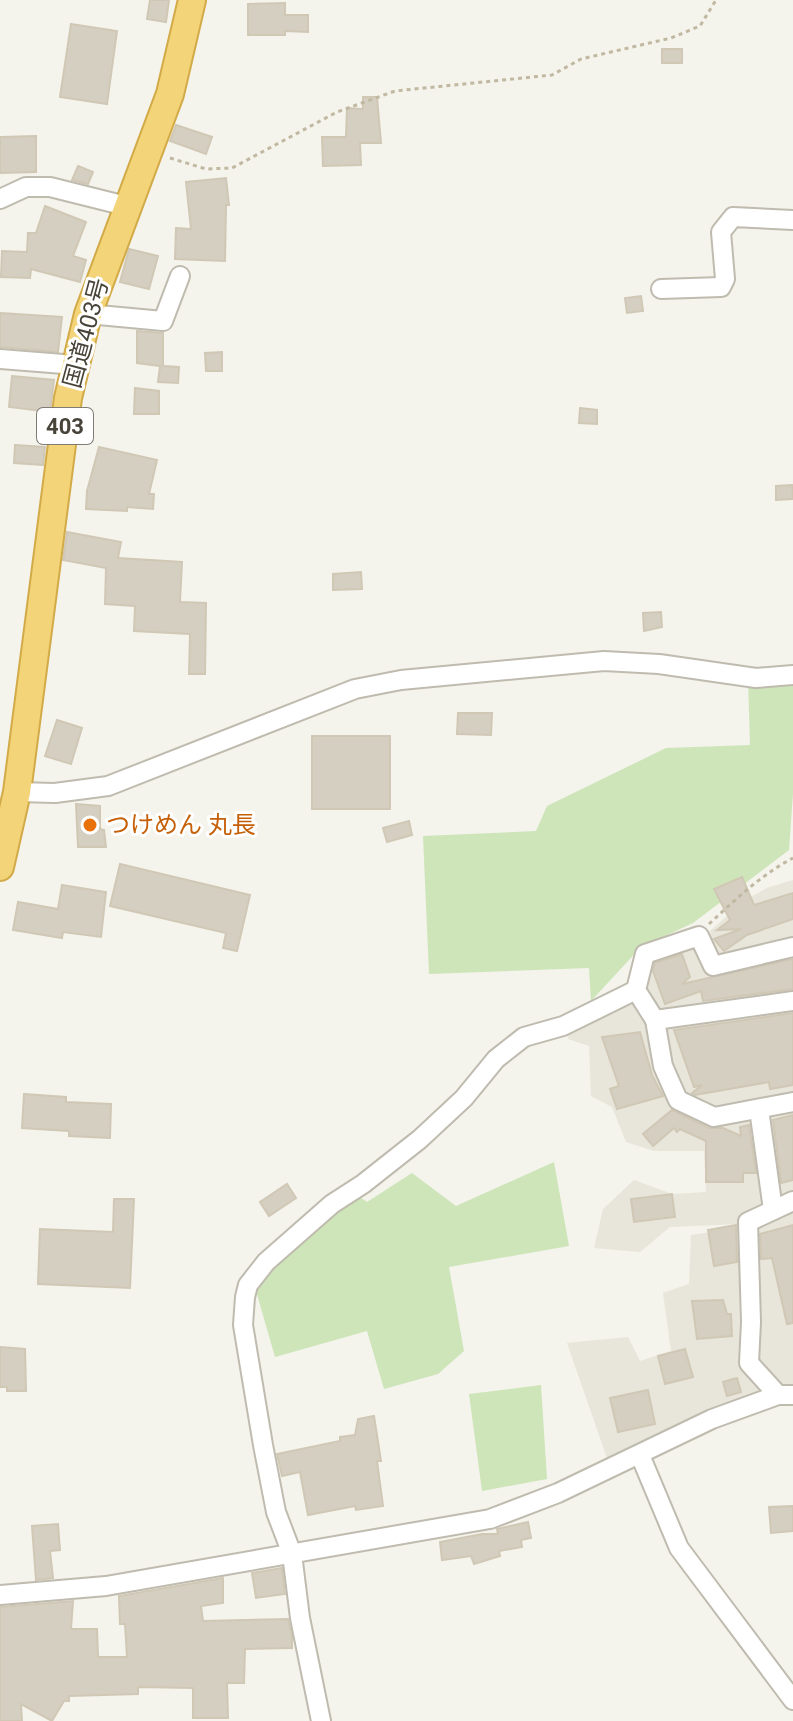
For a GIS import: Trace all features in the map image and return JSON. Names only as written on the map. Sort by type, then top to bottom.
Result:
[{"type":"highway","name":"国道403号","points":[[0,867],[3,839],[17,792],[68,398],[88,314],[170,94],[192,0]]},
{"type":"street","points":[[0,199],[26,187],[50,187],[126,206]]},
{"type":"street","points":[[661,289],[721,287],[725,279],[721,232],[733,217],[793,220]]},
{"type":"street","points":[[88,314],[163,321],[180,276]]},
{"type":"street","points":[[0,359],[76,365]]},
{"type":"street","points":[[17,792],[55,793],[108,786],[355,689],[401,680],[604,661],[659,664],[756,678],[793,675]]},
{"type":"street","points":[[793,947],[713,966],[699,936],[645,954],[636,990],[655,1020],[663,1066],[678,1100],[714,1117],[793,1102]]},
{"type":"street","points":[[321,1721],[300,1618],[292,1554],[276,1512],[263,1445],[243,1325],[248,1285],[266,1262],[332,1204],[420,1139],[464,1098],[496,1059],[524,1037],[563,1026],[636,990]]},
{"type":"street","points":[[655,1020],[793,1001]]},
{"type":"street","points":[[759,1109],[773,1210]]},
{"type":"street","points":[[786,1395],[749,1363],[748,1222],[793,1201]]},
{"type":"street","points":[[0,1595],[106,1586],[490,1519],[558,1493],[712,1419],[786,1395]]},
{"type":"street","points":[[640,1455],[679,1548],[793,1700]]},
{"type":"path","points":[[147,151],[206,169],[232,168],[337,112],[395,91],[552,75],[581,59],[671,38],[700,26],[716,0]]},
{"type":"path","points":[[699,936],[750,885],[793,858]]},
{"type":"shaded area","points":[[793,880],[793,942],[717,958],[710,931],[745,900],[767,888]]},
{"type":"shaded area","points":[[698,944],[712,972],[793,953],[793,996],[662,1013],[646,985],[655,955]]},
{"type":"shaded area","points":[[633,998],[647,1018],[675,1107],[753,1116],[767,1204],[741,1215],[740,1224],[670,1227],[640,1252],[594,1248],[603,1209],[634,1180],[672,1194],[706,1192],[704,1151],[654,1151],[626,1142],[612,1107],[591,1096],[589,1046],[568,1039],[569,1029]]},
{"type":"shaded area","points":[[793,1006],[793,1095],[718,1110],[683,1094],[668,1064],[664,1028]]},
{"type":"shaded area","points":[[793,1109],[793,1195],[781,1200],[767,1114]]},
{"type":"shaded area","points":[[793,1210],[793,1389],[784,1389],[757,1362],[754,1226]]},
{"type":"shaded area","points":[[739,1228],[740,1362],[765,1391],[608,1461],[567,1343],[628,1337],[640,1361],[671,1351],[663,1293],[689,1284],[691,1235]]},
{"type":"green space","points":[[793,677],[793,793],[789,850],[693,923],[641,947],[591,1001],[589,968],[429,974],[423,836],[536,831],[547,806],[666,748],[750,745],[748,679]]},
{"type":"green space","points":[[554,1162],[569,1246],[449,1267],[464,1351],[438,1374],[384,1389],[367,1331],[275,1357],[250,1270],[286,1231],[357,1195],[367,1202],[412,1173],[456,1206]]},
{"type":"green space","points":[[541,1385],[547,1479],[482,1491],[469,1394]]},
{"type":"building","points":[[150,0],[169,0],[166,22],[147,19]]},
{"type":"building","points":[[285,3],[285,15],[308,15],[308,32],[248,35],[248,4]]},
{"type":"building","points":[[71,24],[117,31],[107,104],[60,97]]},
{"type":"building","points":[[662,49],[682,49],[682,63],[662,63]]},
{"type":"building","points":[[363,97],[377,97],[381,143],[360,143],[361,165],[323,166],[322,137],[346,137],[347,108],[363,109]]},
{"type":"building","points":[[176,125],[212,137],[206,154],[170,141]]},
{"type":"building","points":[[36,136],[36,172],[0,173],[0,137]]},
{"type":"building","points":[[78,166],[93,172],[88,184],[72,180]]},
{"type":"building","points":[[226,178],[229,205],[226,205],[225,261],[175,259],[176,228],[191,229],[186,182]]},
{"type":"building","points":[[45,206],[86,222],[73,256],[86,260],[80,282],[31,269],[30,278],[1,277],[2,251],[27,252],[28,233],[36,233]]},
{"type":"building","points":[[129,249],[158,256],[149,289],[120,282]]},
{"type":"building","points":[[641,296],[643,311],[627,313],[625,298]]},
{"type":"building","points":[[0,313],[62,317],[58,352],[0,347]]},
{"type":"building","points":[[137,331],[163,333],[163,366],[179,367],[178,383],[158,382],[160,366],[137,363]]},
{"type":"building","points":[[222,352],[222,371],[206,371],[205,353]]},
{"type":"building","points":[[12,376],[54,380],[50,412],[9,407]]},
{"type":"building","points":[[135,388],[159,391],[159,414],[134,414]]},
{"type":"building","points":[[580,408],[597,410],[597,424],[579,423]]},
{"type":"building","points":[[15,445],[45,447],[43,465],[14,463]]},
{"type":"building","points":[[99,447],[157,460],[149,494],[154,494],[153,509],[86,509],[87,491]]},
{"type":"building","points":[[792,485],[793,499],[776,500],[776,486]]},
{"type":"building","points":[[67,532],[121,542],[118,558],[182,562],[180,602],[206,603],[205,674],[189,674],[190,634],[134,631],[135,606],[105,604],[106,568],[63,560]]},
{"type":"building","points":[[361,572],[362,589],[333,590],[333,574]]},
{"type":"building","points":[[661,612],[662,627],[644,631],[643,613]]},
{"type":"building","points":[[458,713],[492,713],[491,735],[457,734]]},
{"type":"building","points":[[57,720],[82,728],[71,764],[45,756]]},
{"type":"building","points":[[312,736],[390,736],[390,809],[312,809]]},
{"type":"building","points":[[76,804],[100,806],[100,829],[104,830],[106,847],[78,847]]},
{"type":"building","points":[[409,821],[412,835],[387,842],[383,828]]},
{"type":"building","points":[[120,864],[250,895],[237,951],[223,948],[226,933],[110,906]]},
{"type":"building","points":[[742,877],[754,905],[793,893],[793,919],[747,935],[724,951],[714,939],[741,929],[717,930],[730,920],[714,889]]},
{"type":"building","points":[[62,885],[106,892],[101,937],[63,932],[62,938],[13,930],[18,902],[58,909]]},
{"type":"building","points":[[682,954],[690,977],[682,984],[793,959],[793,989],[703,1001],[701,991],[665,1004],[653,971],[655,963]]},
{"type":"building","points":[[793,1013],[793,1085],[770,1089],[769,1082],[695,1095],[692,1093],[702,1085],[694,1087],[674,1030]]},
{"type":"building","points":[[640,1032],[652,1075],[663,1096],[617,1109],[610,1089],[619,1086],[602,1037]]},
{"type":"building","points":[[24,1094],[66,1097],[66,1102],[111,1104],[110,1138],[69,1136],[69,1131],[22,1128]]},
{"type":"building","points":[[672,1110],[709,1128],[723,1128],[741,1136],[740,1127],[749,1125],[756,1173],[743,1173],[743,1182],[706,1182],[706,1141],[680,1129],[677,1132],[674,1128],[653,1146],[643,1134]]},
{"type":"building","points":[[793,1115],[793,1180],[781,1183],[773,1120]]},
{"type":"building","points":[[287,1184],[296,1198],[269,1216],[260,1202]]},
{"type":"building","points":[[672,1194],[675,1217],[634,1222],[631,1199]]},
{"type":"building","points":[[114,1199],[134,1199],[130,1288],[38,1284],[40,1229],[113,1232]]},
{"type":"building","points":[[736,1225],[737,1262],[714,1266],[708,1230]]},
{"type":"building","points":[[793,1225],[793,1323],[787,1324],[772,1258],[761,1259],[760,1234]]},
{"type":"building","points":[[723,1300],[727,1314],[731,1314],[732,1336],[697,1339],[692,1301]]},
{"type":"building","points":[[0,1347],[25,1349],[26,1391],[7,1391],[7,1387],[0,1387]]},
{"type":"building","points":[[685,1349],[693,1377],[665,1384],[658,1356]]},
{"type":"building","points":[[737,1378],[741,1392],[727,1396],[723,1382]]},
{"type":"building","points":[[648,1390],[655,1424],[618,1432],[610,1398]]},
{"type":"building","points":[[374,1416],[381,1461],[377,1461],[383,1506],[356,1510],[355,1506],[308,1515],[300,1472],[282,1476],[277,1454],[340,1441],[340,1437],[355,1435],[358,1419]]},
{"type":"building","points":[[793,1506],[793,1531],[771,1533],[769,1507]]},
{"type":"building","points":[[528,1522],[531,1538],[521,1540],[522,1547],[499,1551],[500,1556],[474,1564],[471,1556],[442,1560],[440,1542],[498,1534],[497,1529]]},
{"type":"building","points":[[58,1524],[60,1550],[50,1551],[53,1578],[36,1580],[32,1526]]},
{"type":"building","points":[[282,1568],[285,1594],[256,1598],[252,1573]]},
{"type":"building","points":[[223,1578],[223,1603],[201,1606],[203,1621],[288,1619],[292,1637],[292,1648],[245,1649],[244,1683],[227,1683],[228,1718],[193,1718],[193,1688],[138,1687],[138,1694],[69,1696],[69,1701],[64,1701],[52,1721],[21,1704],[22,1721],[0,1721],[0,1607],[73,1601],[71,1629],[97,1629],[98,1657],[127,1657],[125,1624],[120,1624],[119,1596]]},
{"type":"place","name":"つけめん 丸長","points":[[90,825]]}]
